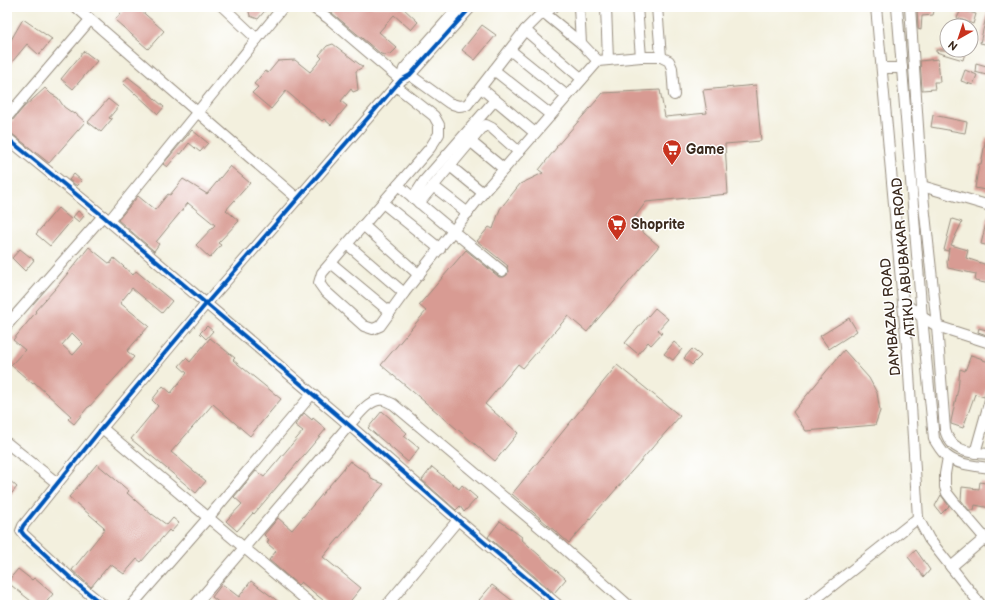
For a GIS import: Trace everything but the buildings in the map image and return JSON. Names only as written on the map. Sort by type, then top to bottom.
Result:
[{"type":"street","points":[[76,7],[298,199]]},
{"type":"street","points":[[223,7],[257,39]]},
{"type":"street","points":[[7,325],[106,218],[198,112],[283,7]]},
{"type":"street","points":[[312,7],[328,18],[434,116],[439,125],[439,134],[430,148],[322,273],[319,283],[324,290],[364,326],[372,329],[380,326],[404,293],[483,193],[582,79],[603,60],[661,57],[669,61],[672,68],[674,95]]},
{"type":"street","points":[[398,83],[404,69],[459,7]]},
{"type":"street","points":[[103,605],[76,583],[24,535],[22,531],[23,526],[102,428],[206,304],[398,83],[410,75],[471,7]]},
{"type":"street","points":[[410,75],[449,103],[459,106],[467,105],[525,30],[543,12],[554,7]]},
{"type":"street","points":[[579,7],[581,43]]},
{"type":"street","points":[[603,60],[606,7]]},
{"type":"street","points":[[637,7],[641,57]]},
{"type":"street","points":[[657,7],[661,57]]},
{"type":"street","name":"DAMBAZAU ROAD","points":[[876,7],[908,357],[918,518],[929,539],[981,605]]},
{"type":"street","name":"ATIKU ABUBAKAR ROAD","points":[[897,7],[922,317],[934,439],[940,449],[948,457],[960,463],[990,468]]},
{"type":"street","points":[[910,7],[922,186],[937,326],[945,430],[949,439],[954,445],[963,450],[975,453],[990,454]]},
{"type":"street","points":[[543,12],[603,60]]},
{"type":"street","points":[[7,117],[90,20]]},
{"type":"street","points":[[525,30],[582,79]]},
{"type":"street","points":[[510,50],[567,96]]},
{"type":"street","points":[[882,68],[902,68]]},
{"type":"street","points":[[494,70],[551,115]]},
{"type":"street","points":[[480,88],[535,133]]},
{"type":"street","points":[[416,200],[424,181],[495,100]]},
{"type":"street","points":[[416,200],[433,186],[486,125],[492,128],[519,152]]},
{"type":"street","points":[[7,138],[106,218],[558,605]]},
{"type":"street","points":[[470,142],[504,169]]},
{"type":"street","points":[[450,166],[483,193]]},
{"type":"street","points":[[398,185],[502,271]]},
{"type":"street","points":[[433,186],[468,212]]},
{"type":"street","points":[[922,186],[990,206]]},
{"type":"street","points":[[383,203],[440,249]]},
{"type":"street","points":[[363,225],[419,275]]},
{"type":"street","points":[[347,244],[404,293]]},
{"type":"street","points":[[331,263],[390,312]]},
{"type":"street","points":[[903,302],[922,317],[937,326],[990,343]]},
{"type":"street","points":[[132,605],[208,518],[312,394]]},
{"type":"street","points":[[195,605],[349,425],[370,404],[377,400],[385,400],[393,404],[543,530],[628,605]]},
{"type":"street","points":[[975,453],[988,415],[990,400]]},
{"type":"street","points":[[102,428],[312,605]]},
{"type":"street","points":[[7,443],[57,483]]},
{"type":"street","points":[[948,457],[945,474],[945,487],[947,493],[987,541],[951,567]]},
{"type":"street","points":[[808,605],[918,518]]},
{"type":"street","points":[[387,605],[458,520]]},
{"type":"cycle path","points":[[103,605],[76,583],[24,535],[21,531],[23,526],[102,428],[206,304],[401,80],[410,75],[471,7]]},
{"type":"cycle path","points":[[7,138],[103,216],[558,605]]},
{"type":"place","name":"Game","points":[[672,166]]},
{"type":"place","name":"Shoprite","points":[[617,241]]}]
